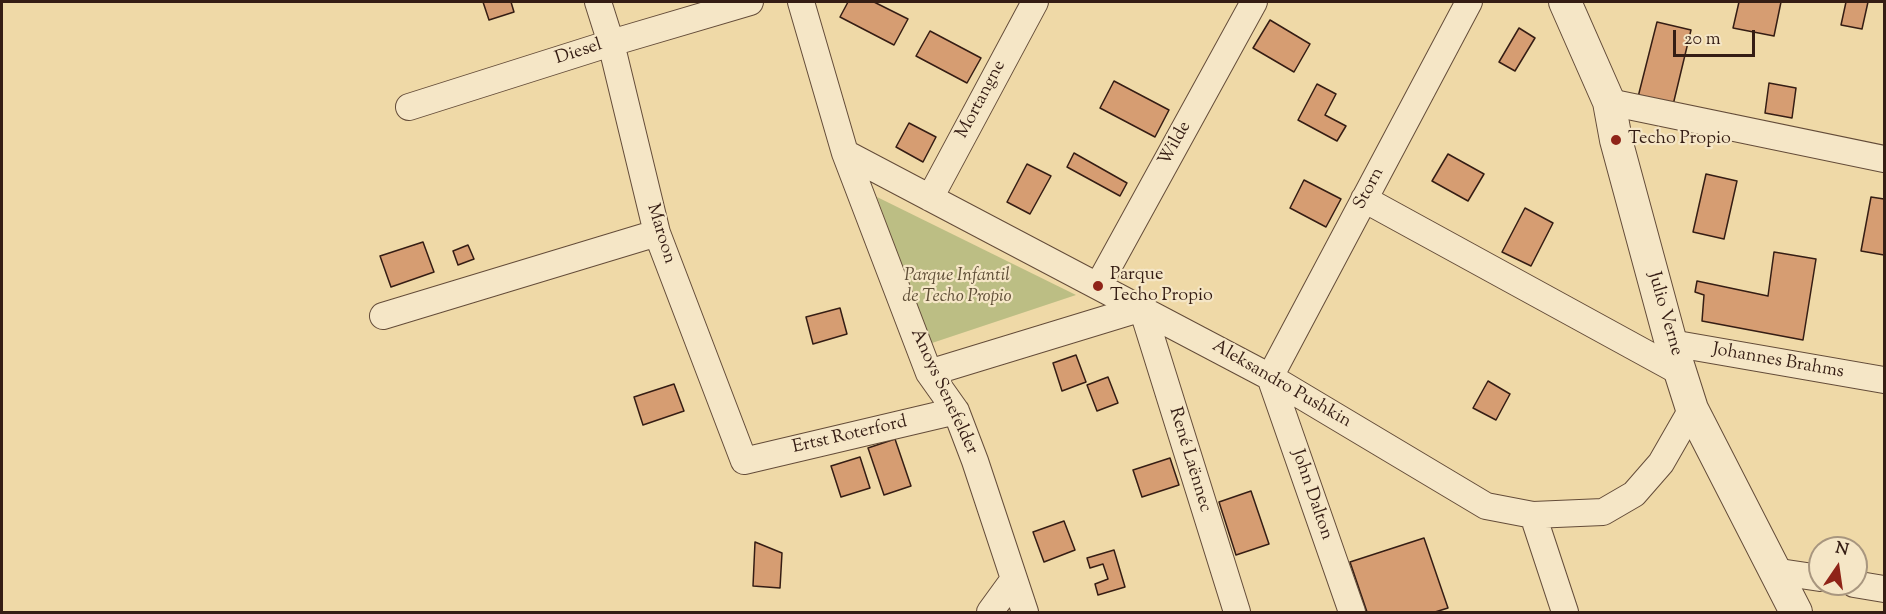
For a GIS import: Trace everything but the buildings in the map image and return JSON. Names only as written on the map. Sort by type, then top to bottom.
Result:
[{"type":"street","name":"Maroon","points":[[598,2],[611,42],[657,233],[744,461]]},
{"type":"street","name":"Diesel","points":[[409,107],[611,42],[750,2]]},
{"type":"street","name":"Mortangne","points":[[930,198],[1035,2]]},
{"type":"street","name":"Wilde","points":[[1098,286],[1254,2]]},
{"type":"street","name":"Storn","points":[[1270,377],[1469,2]]},
{"type":"street","name":"Julio Verne","points":[[1565,2],[1609,102],[1616,140],[1671,343],[1692,409],[1796,612]]},
{"type":"street","name":"Anoys Senefelder","points":[[809,8],[845,153],[929,373],[956,411],[1025,612]]},
{"type":"street","points":[[1609,102],[1884,159]]},
{"type":"street","name":"Aleksandro Pushkin","points":[[845,153],[1270,377],[1486,506],[1533,515],[1602,512],[1634,494],[1661,463],[1692,409]]},
{"type":"street","points":[[1364,200],[1680,372]]},
{"type":"street","points":[[383,316],[657,233]]},
{"type":"street","points":[[929,373],[1142,308]]},
{"type":"street","name":"René Laënnec","points":[[1142,308],[1237,612]]},
{"type":"street","name":"Johannes Brahms","points":[[1671,343],[1884,380]]},
{"type":"street","name":"John Dalton","points":[[1270,377],[1352,612]]},
{"type":"street","name":"Ertst Roterford","points":[[744,461],[956,411]]},
{"type":"street","points":[[1533,515],[1565,612]]},
{"type":"street","points":[[1773,571],[1808,576]]},
{"type":"street","points":[[990,612],[1014,579]]},
{"type":"street","points":[[1868,586],[1884,589]]},
{"type":"green space","name":"Parque Infantil de Techo Propio","points":[[877,197],[1076,295],[929,344]]},
{"type":"place","name":"Techo Propio","points":[[1616,140]]},
{"type":"place","name":"Parque Techo Propio","points":[[1098,286]]}]
